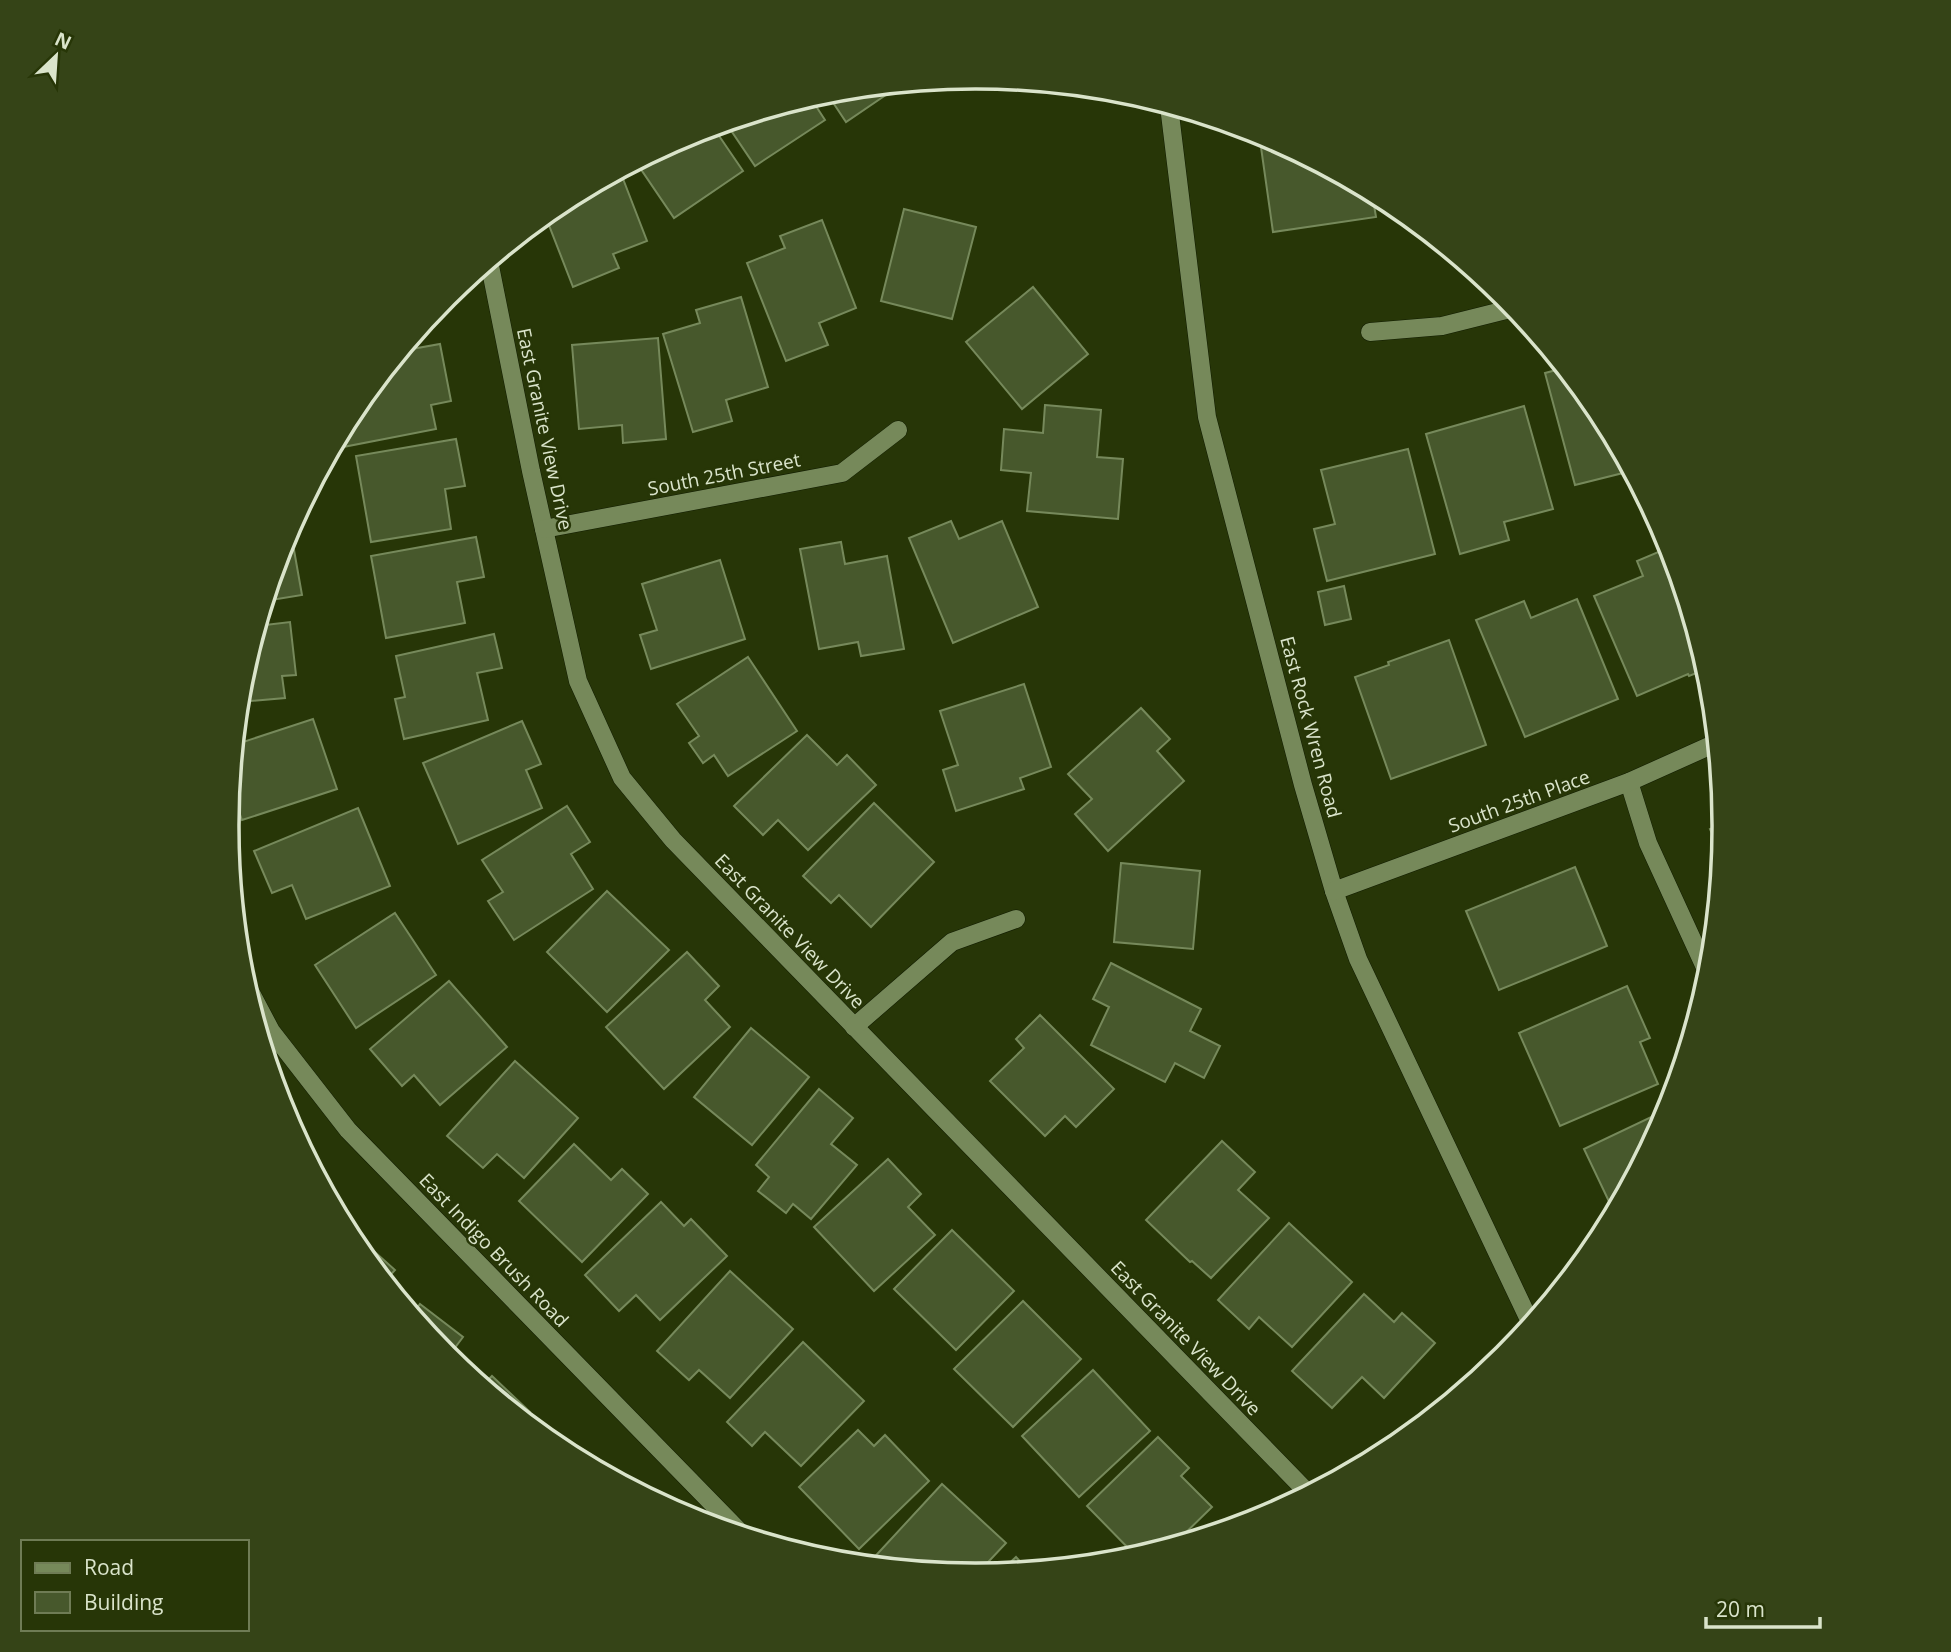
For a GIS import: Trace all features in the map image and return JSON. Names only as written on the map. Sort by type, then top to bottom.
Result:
[{"type":"street","name":"East Rock Wren Road","points":[[1170,115],[1207,417],[1334,891],[1358,959],[1527,1315]]},
{"type":"street","name":"East Granite View Drive","points":[[491,271],[578,681],[622,778],[673,841],[1302,1487]]},
{"type":"street","points":[[1370,332],[1442,326],[1502,311]]},
{"type":"street","name":"South 25th Street","points":[[544,529],[842,473],[898,430]]},
{"type":"street","name":"South 25th Place","points":[[1334,891],[1629,782],[1708,747]]},
{"type":"street","points":[[1629,782],[1648,843],[1700,957]]},
{"type":"street","points":[[854,1027],[952,942],[1016,919]]},
{"type":"street","name":"East Indigo Brush Road","points":[[265,1019],[271,1031],[348,1130],[727,1519]]},
{"type":"building","points":[[885,95],[846,122],[833,103]]},
{"type":"building","points":[[816,107],[825,120],[755,166],[731,131]]},
{"type":"building","points":[[719,136],[743,171],[674,218],[641,170]]},
{"type":"building","points":[[1261,147],[1301,165],[1374,206],[1376,217],[1273,232]]},
{"type":"building","points":[[623,179],[647,241],[613,254],[619,268],[573,287],[549,225]]},
{"type":"building","points":[[904,209],[976,227],[952,319],[881,301]]},
{"type":"building","points":[[822,220],[856,308],[819,323],[828,345],[786,361],[747,263],[785,248],[780,236]]},
{"type":"building","points":[[1033,287],[1088,354],[1022,409],[966,342]]},
{"type":"building","points":[[741,297],[768,387],[726,400],[732,421],[693,432],[663,334],[700,323],[696,310]]},
{"type":"building","points":[[658,338],[666,439],[623,443],[622,425],[579,429],[572,345]]},
{"type":"building","points":[[440,344],[451,401],[431,405],[436,429],[344,447],[391,377],[415,349]]},
{"type":"building","points":[[1555,370],[1560,377],[1622,473],[1575,485],[1545,373]]},
{"type":"building","points":[[1045,405],[1101,410],[1097,457],[1123,459],[1118,519],[1027,511],[1031,473],[1001,470],[1004,429],[1043,433]]},
{"type":"building","points":[[1524,406],[1553,509],[1504,522],[1509,540],[1460,554],[1426,434]]},
{"type":"building","points":[[456,439],[465,486],[445,489],[451,529],[371,542],[356,456]]},
{"type":"building","points":[[1408,449],[1435,554],[1327,581],[1314,529],[1335,524],[1321,470]]},
{"type":"building","points":[[951,521],[959,539],[1002,521],[1038,607],[953,643],[909,538]]},
{"type":"building","points":[[476,537],[484,577],[457,582],[465,623],[386,638],[371,556]]},
{"type":"building","points":[[841,542],[845,564],[887,556],[904,649],[861,656],[858,642],[819,649],[800,549]]},
{"type":"building","points":[[293,550],[294,550],[302,595],[275,599]]},
{"type":"building","points":[[1659,552],[1673,589],[1696,673],[1688,674],[1637,696],[1594,596],[1643,576],[1637,561]]},
{"type":"building","points":[[720,560],[745,639],[651,669],[640,635],[657,630],[642,584]]},
{"type":"building","points":[[1344,586],[1351,619],[1325,625],[1318,592]]},
{"type":"building","points":[[1577,599],[1618,699],[1525,737],[1476,620],[1524,601],[1531,618]]},
{"type":"building","points":[[290,622],[296,675],[282,676],[285,698],[250,701],[253,682],[267,625]]},
{"type":"building","points":[[494,634],[502,668],[477,673],[488,720],[404,739],[395,699],[405,697],[396,656]]},
{"type":"building","points":[[1449,640],[1486,745],[1391,779],[1355,677]]},
{"type":"building","points":[[748,657],[797,731],[728,776],[714,755],[703,763],[689,743],[699,736],[677,704]]},
{"type":"building","points":[[1024,684],[1051,767],[1020,778],[1024,789],[956,811],[943,770],[958,765],[940,711]]},
{"type":"building","points":[[1141,708],[1170,739],[1157,751],[1184,781],[1108,851],[1075,814],[1092,799],[1068,774]]},
{"type":"building","points":[[313,719],[337,789],[242,820],[239,813],[240,778],[244,742]]},
{"type":"building","points":[[522,721],[541,764],[526,770],[542,808],[458,844],[423,763]]},
{"type":"building","points":[[807,735],[837,765],[847,755],[876,785],[808,850],[778,820],[763,835],[734,806]]},
{"type":"building","points":[[874,803],[934,862],[871,927],[839,895],[831,903],[803,876]]},
{"type":"building","points":[[567,806],[590,842],[571,854],[593,889],[514,940],[488,901],[503,892],[482,860]]},
{"type":"building","points":[[358,808],[390,886],[306,919],[292,885],[272,893],[254,851]]},
{"type":"building","points":[[1121,863],[1200,871],[1193,949],[1114,942]]},
{"type":"building","points":[[1575,867],[1607,946],[1499,990],[1466,911]]},
{"type":"building","points":[[607,891],[669,950],[607,1012],[547,952]]},
{"type":"building","points":[[395,913],[436,975],[356,1028],[315,965]]},
{"type":"building","points":[[687,952],[719,986],[705,1000],[730,1027],[664,1089],[606,1027]]},
{"type":"building","points":[[1111,963],[1201,1009],[1190,1031],[1220,1046],[1204,1078],[1175,1063],[1165,1082],[1091,1045],[1109,1007],[1093,999]]},
{"type":"building","points":[[449,981],[507,1047],[440,1105],[414,1075],[402,1086],[370,1049]]},
{"type":"building","points":[[1627,986],[1650,1038],[1640,1042],[1658,1084],[1560,1126],[1519,1033]]},
{"type":"building","points":[[1040,1015],[1114,1089],[1076,1127],[1065,1116],[1045,1136],[990,1081],[1024,1048],[1016,1039]]},
{"type":"building","points":[[751,1028],[809,1077],[752,1145],[694,1097]]},
{"type":"building","points":[[515,1061],[578,1118],[524,1178],[497,1154],[483,1168],[447,1136]]},
{"type":"building","points":[[819,1089],[853,1118],[831,1144],[857,1165],[811,1219],[793,1204],[786,1213],[758,1191],[769,1177],[756,1165]]},
{"type":"building","points":[[1652,1117],[1609,1202],[1584,1149]]},
{"type":"building","points":[[1222,1141],[1255,1172],[1238,1190],[1269,1218],[1211,1278],[1146,1220]]},
{"type":"building","points":[[574,1144],[611,1180],[622,1169],[648,1194],[582,1262],[519,1201]]},
{"type":"building","points":[[888,1159],[921,1194],[908,1207],[935,1235],[874,1291],[814,1227]]},
{"type":"building","points":[[661,1202],[684,1226],[691,1219],[727,1256],[660,1320],[636,1295],[619,1311],[585,1275]]},
{"type":"building","points":[[1289,1223],[1352,1282],[1292,1347],[1259,1317],[1249,1329],[1218,1300]]},
{"type":"building","points":[[952,1230],[1014,1291],[956,1350],[894,1289]]},
{"type":"building","points":[[375,1252],[395,1270],[391,1275]]},
{"type":"building","points":[[730,1271],[793,1329],[730,1398],[699,1370],[689,1380],[657,1351]]},
{"type":"building","points":[[1364,1294],[1394,1322],[1402,1313],[1435,1343],[1384,1398],[1362,1377],[1332,1408],[1292,1371]]},
{"type":"building","points":[[1023,1301],[1081,1359],[1013,1427],[954,1369]]},
{"type":"building","points":[[420,1304],[463,1337],[455,1347],[422,1312],[418,1307]]},
{"type":"building","points":[[803,1342],[864,1401],[801,1466],[765,1432],[752,1446],[727,1422]]},
{"type":"building","points":[[1093,1370],[1150,1431],[1079,1497],[1022,1436]]},
{"type":"building","points":[[492,1376],[530,1412],[527,1411],[489,1379]]},
{"type":"building","points":[[858,1430],[874,1446],[885,1435],[929,1481],[859,1549],[799,1487]]},
{"type":"building","points":[[1158,1437],[1189,1468],[1181,1476],[1212,1507],[1187,1532],[1127,1547],[1087,1506]]},
{"type":"building","points":[[942,1484],[1006,1543],[988,1563],[927,1561],[876,1556]]}]
